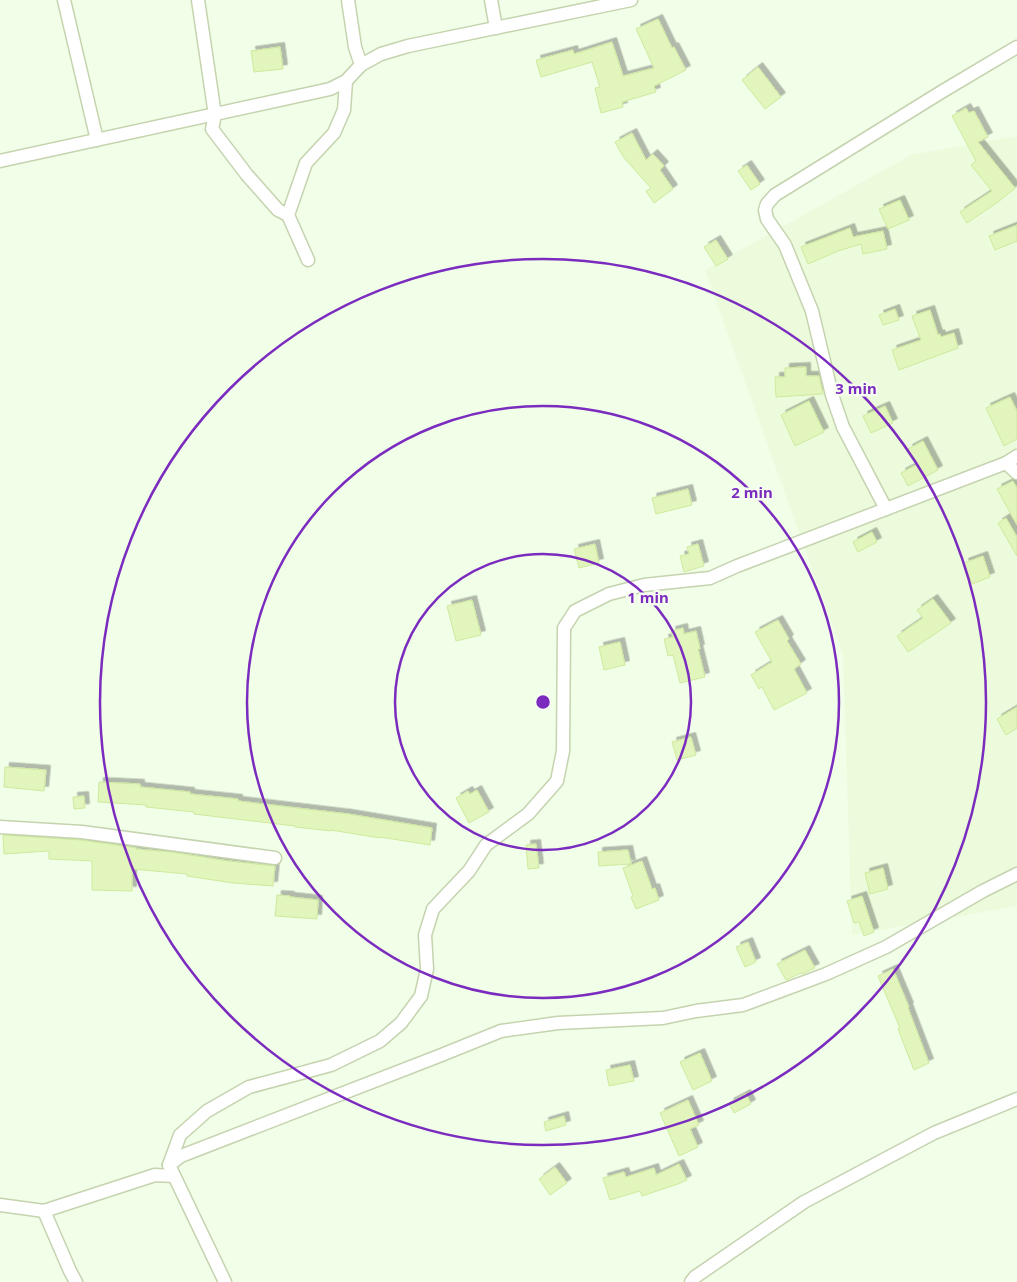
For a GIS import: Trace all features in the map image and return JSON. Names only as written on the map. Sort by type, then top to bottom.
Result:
[{"type":"street","points":[[64,0],[97,140]]},
{"type":"street","points":[[198,0],[215,114],[212,129],[253,182],[278,210],[288,215],[308,260]]},
{"type":"street","points":[[348,0],[355,47],[361,65]]},
{"type":"street","points":[[491,0],[496,28]]},
{"type":"street","points":[[0,161],[330,89],[346,81],[361,65],[381,54],[408,46],[631,0]]},
{"type":"street","points":[[886,509],[843,427],[832,395],[812,311],[787,249],[767,219],[766,204],[775,195],[935,96],[1017,48]]},
{"type":"street","points":[[288,215],[306,163],[334,133],[344,110],[346,81]]},
{"type":"street","points":[[226,1282],[172,1171],[180,1135],[207,1111],[249,1087],[331,1065],[380,1041],[401,1023],[421,996],[427,969],[425,935],[433,909],[469,871],[486,845],[528,814],[557,780],[563,751],[564,628],[575,611],[609,594],[644,585],[710,578],[1012,460],[1017,472]]},
{"type":"street","points":[[0,827],[82,832],[275,858]]},
{"type":"street","points":[[0,1205],[44,1211],[172,1171],[181,1156],[501,1031],[558,1023],[663,1018],[743,1004],[826,974],[886,946],[1017,874]]},
{"type":"street","points":[[691,1282],[695,1277],[804,1202],[934,1133],[1017,1099]]},
{"type":"street","points":[[44,1211],[76,1282]]},
{"type":"shaded area","points":[[1017,136],[1017,906],[852,935],[843,655],[705,270],[911,155]]},
{"type":"building","points":[[658,19],[672,48],[674,47],[686,70],[654,86],[656,92],[622,102],[623,107],[601,113],[595,88],[600,87],[592,62],[541,77],[536,60],[573,50],[574,54],[612,42],[623,76],[654,68],[636,29]]},
{"type":"building","points":[[280,47],[283,69],[254,72],[251,51]]},
{"type":"building","points":[[758,67],[781,97],[765,109],[742,80]]},
{"type":"building","points":[[966,108],[969,113],[974,111],[988,137],[978,142],[1015,188],[967,223],[960,212],[992,191],[971,165],[976,161],[952,116]]},
{"type":"building","points":[[632,133],[646,160],[653,154],[664,166],[660,170],[673,189],[654,203],[646,191],[651,188],[624,158],[615,142]]},
{"type":"building","points":[[747,165],[760,184],[751,190],[738,171]]},
{"type":"building","points":[[900,200],[909,220],[888,229],[879,209]]},
{"type":"building","points":[[1017,225],[1017,241],[995,250],[989,236]]},
{"type":"building","points":[[850,228],[853,237],[883,231],[887,249],[863,254],[861,244],[838,251],[808,264],[801,247]]},
{"type":"building","points":[[716,240],[728,259],[716,266],[704,247]]},
{"type":"building","points":[[895,309],[899,320],[883,325],[879,315]]},
{"type":"building","points":[[930,310],[938,335],[940,334],[941,337],[954,333],[958,348],[899,370],[892,350],[921,340],[912,316]]},
{"type":"building","points":[[806,367],[806,376],[819,376],[823,394],[776,397],[775,377],[785,377],[785,368]]},
{"type":"building","points":[[1010,397],[1017,411],[1017,439],[1004,446],[986,408]]},
{"type":"building","points":[[809,401],[824,432],[795,446],[781,415]]},
{"type":"building","points":[[885,406],[893,423],[871,433],[863,416]]},
{"type":"building","points":[[923,441],[938,470],[908,486],[901,473],[916,465],[908,449]]},
{"type":"building","points":[[1013,481],[1017,488],[1017,525],[997,489]]},
{"type":"building","points":[[688,489],[692,505],[656,514],[652,498]]},
{"type":"building","points":[[1006,518],[1017,537],[1017,556],[998,523]]},
{"type":"building","points":[[872,532],[877,542],[858,552],[853,542]]},
{"type":"building","points":[[595,544],[599,563],[579,568],[574,549]]},
{"type":"building","points":[[698,544],[704,566],[684,572],[680,556],[689,554],[687,547]]},
{"type":"building","points":[[983,556],[990,577],[972,584],[964,563]]},
{"type":"building","points":[[933,599],[951,623],[908,652],[897,636],[923,618],[917,610]]},
{"type":"building","points":[[472,600],[481,635],[456,641],[447,606]]},
{"type":"building","points":[[778,620],[789,639],[787,641],[801,664],[794,669],[807,693],[774,710],[762,687],[759,689],[751,675],[772,662],[755,632]]},
{"type":"building","points":[[683,628],[684,634],[696,631],[705,677],[680,683],[673,655],[668,656],[664,639],[673,637],[671,631]]},
{"type":"building","points":[[620,642],[625,665],[604,670],[599,647]]},
{"type":"building","points":[[1017,707],[1017,728],[1006,735],[997,719]]},
{"type":"building","points":[[691,737],[696,755],[677,760],[672,742]]},
{"type":"building","points":[[5,767],[46,770],[44,791],[4,787]]},
{"type":"building","points":[[99,782],[140,784],[140,787],[348,814],[432,828],[430,845],[331,830],[194,814],[194,812],[146,807],[146,805],[98,802]]},
{"type":"building","points":[[477,790],[489,812],[469,823],[456,798],[468,791],[470,794]]},
{"type":"building","points":[[84,796],[85,808],[74,809],[73,797]]},
{"type":"building","points":[[3,835],[81,840],[136,849],[275,866],[273,886],[233,883],[187,876],[187,874],[132,869],[132,891],[92,890],[92,861],[49,859],[49,851],[4,854]]},
{"type":"building","points":[[536,844],[539,868],[528,869],[526,845]]},
{"type":"building","points":[[628,850],[631,864],[599,866],[598,852]]},
{"type":"building","points":[[642,861],[652,889],[655,888],[659,900],[636,909],[623,868]]},
{"type":"building","points":[[883,868],[888,889],[870,894],[865,873]]},
{"type":"building","points":[[277,895],[318,900],[317,919],[275,916]]},
{"type":"building","points":[[862,896],[874,932],[864,936],[859,922],[854,923],[847,901]]},
{"type":"building","points":[[748,942],[756,962],[745,967],[736,947]]},
{"type":"building","points":[[805,950],[815,968],[786,980],[777,964]]},
{"type":"building","points":[[893,969],[929,1063],[914,1070],[898,1029],[900,1028],[878,976]]},
{"type":"building","points":[[700,1053],[712,1081],[693,1090],[680,1062]]},
{"type":"building","points":[[630,1065],[634,1081],[609,1086],[606,1070]]},
{"type":"building","points":[[746,1094],[751,1104],[734,1113],[729,1103]]},
{"type":"building","points":[[688,1100],[699,1125],[690,1129],[698,1147],[679,1156],[660,1113]]},
{"type":"building","points":[[564,1116],[566,1125],[546,1131],[544,1122]]},
{"type":"building","points":[[679,1164],[687,1180],[642,1196],[640,1191],[610,1200],[603,1178],[624,1172],[626,1177],[654,1168],[656,1175]]},
{"type":"building","points":[[555,1167],[567,1183],[550,1195],[539,1179]]}]
